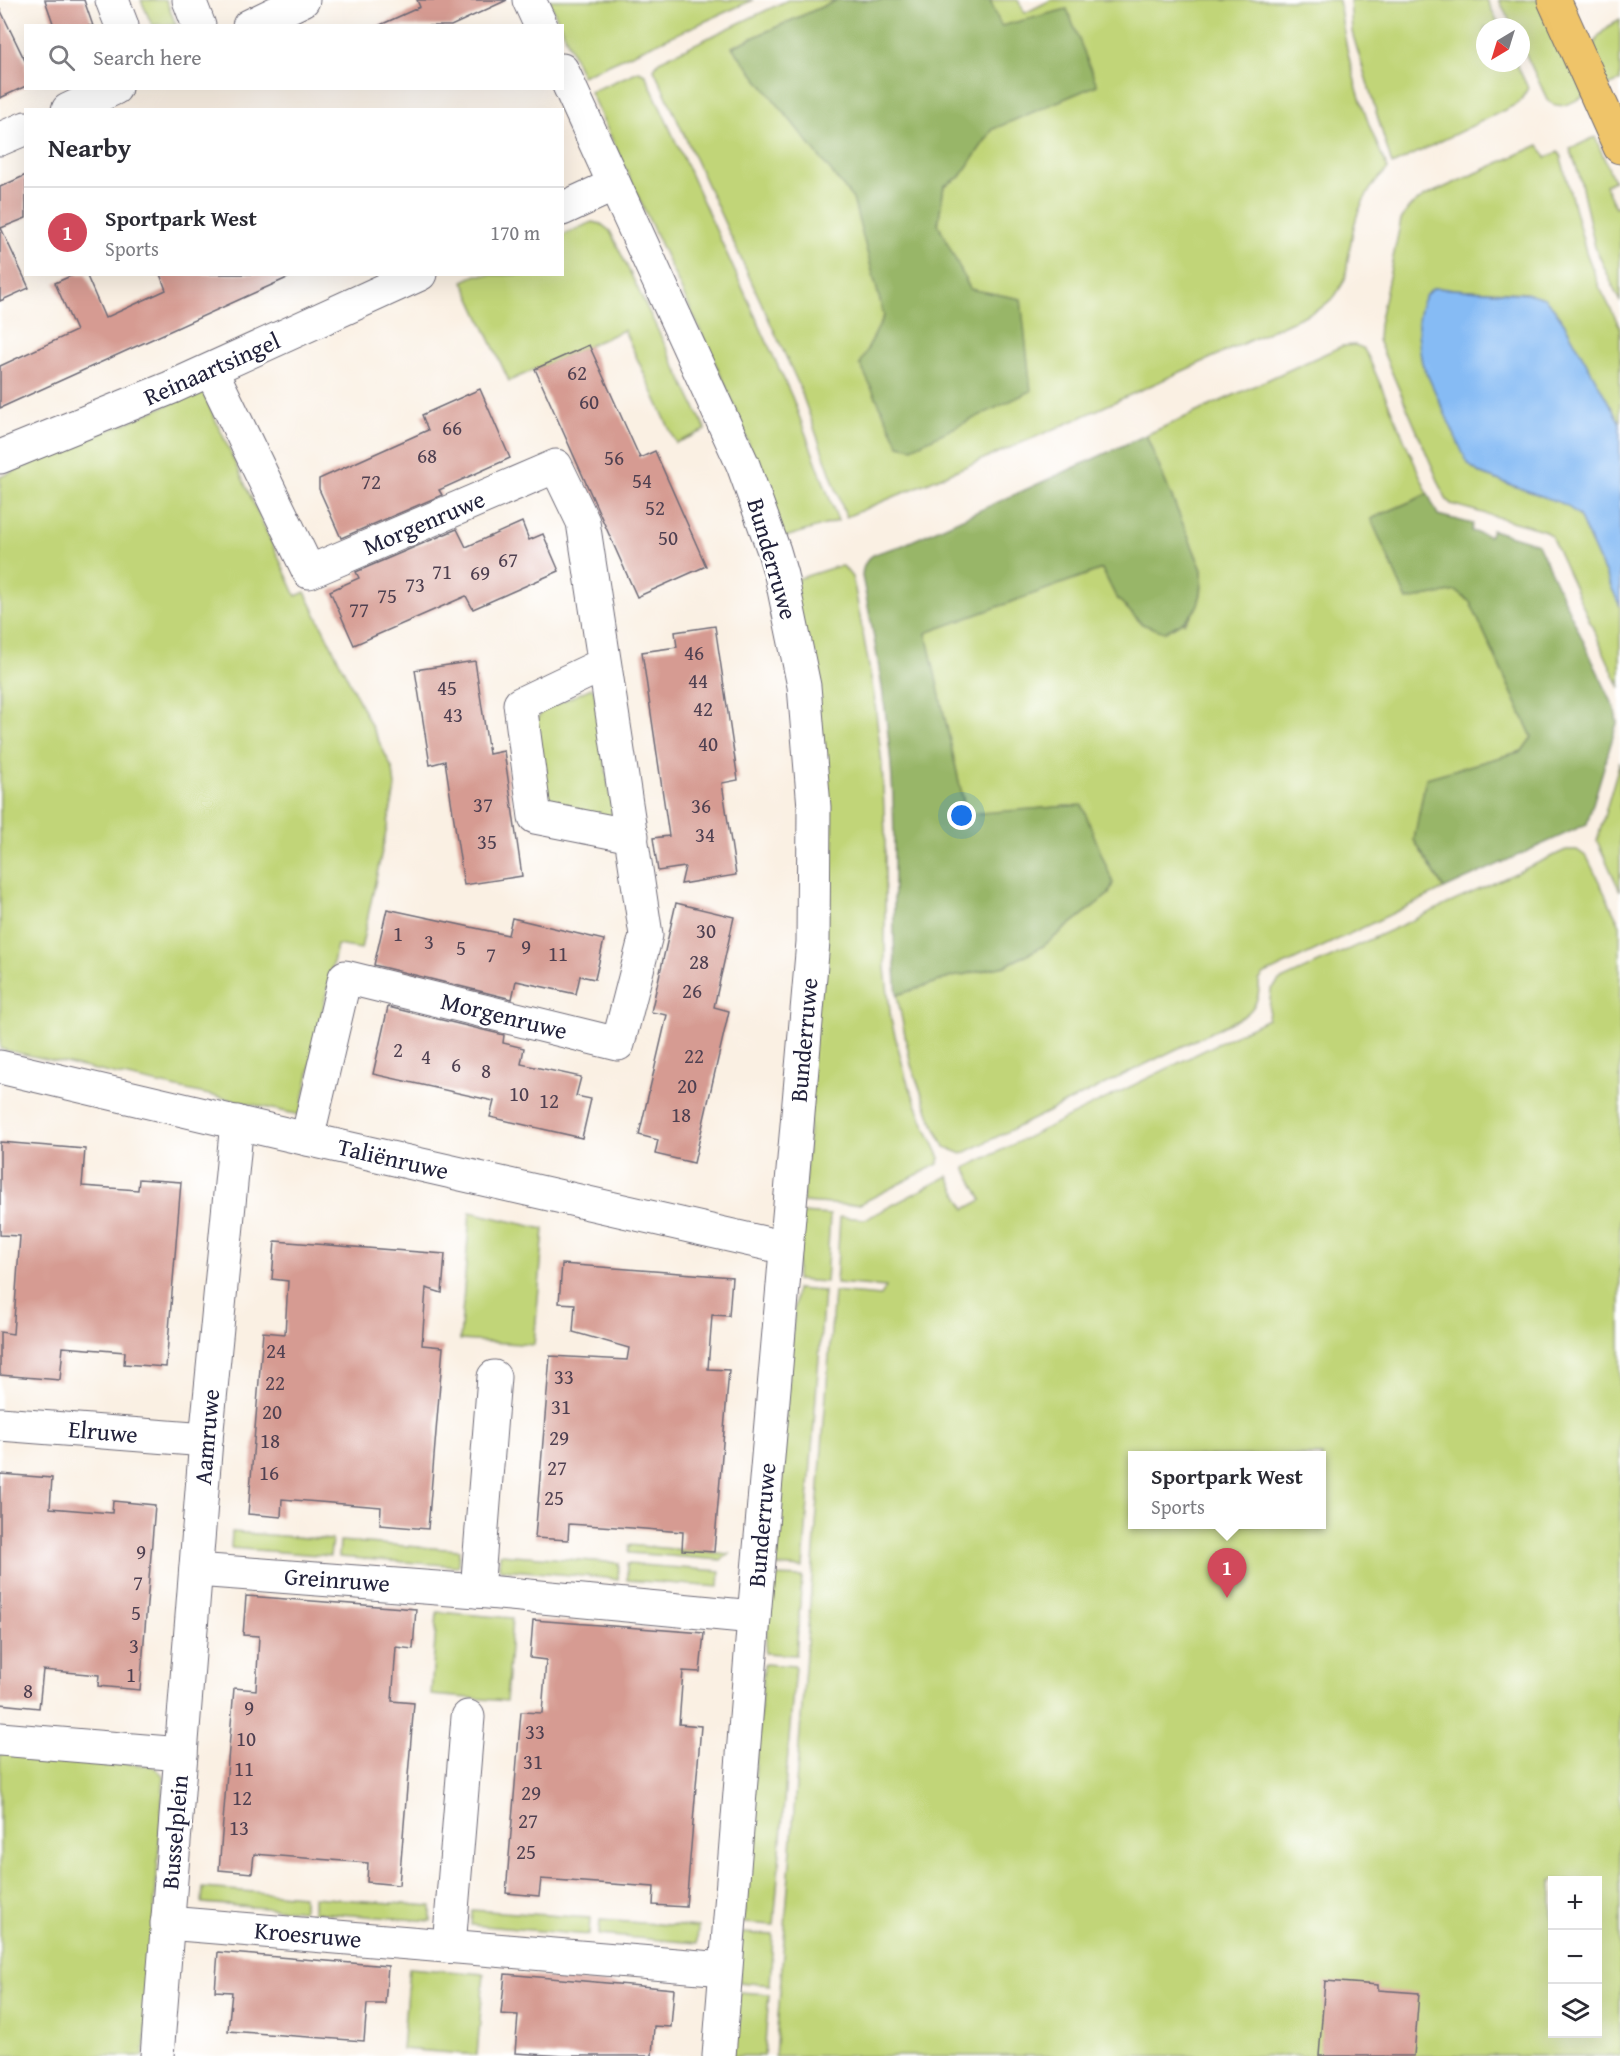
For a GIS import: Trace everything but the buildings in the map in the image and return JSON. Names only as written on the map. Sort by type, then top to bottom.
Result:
[{"type":"main road","points":[[1560,2],[1620,147]]},
{"type":"street","points":[[112,0],[121,24]]},
{"type":"street","points":[[189,0],[198,24]]},
{"type":"street","points":[[253,24],[303,0]]},
{"type":"street","points":[[529,0],[540,24]]},
{"type":"street","name":"Bunderruwe","points":[[564,74],[743,465],[781,575],[804,686],[814,807],[813,942],[754,1617],[719,2056]]},
{"type":"street","points":[[72,108],[111,90]]},
{"type":"street","points":[[0,140],[24,129]]},
{"type":"street","points":[[564,208],[614,185]]},
{"type":"street","name":"Reinaartsingel","points":[[0,457],[63,433],[211,370],[416,276]]},
{"type":"street","name":"Morgenruwe","points":[[211,370],[309,572],[556,466],[583,522],[646,934],[618,1044],[345,977],[307,1140]]},
{"type":"street","points":[[604,664],[520,704],[535,817],[632,836]]},
{"type":"street","name":"Taliënruwe","points":[[0,1067],[307,1140],[786,1248]]},
{"type":"street","name":"Aamruwe","points":[[181,1754],[206,1440],[237,1122]]},
{"type":"street","points":[[477,1591],[494,1377]]},
{"type":"street","name":"Elruwe","points":[[0,1424],[206,1440]]},
{"type":"street","name":"Greinruwe","points":[[196,1570],[477,1591],[754,1617]]},
{"type":"street","points":[[449,1947],[468,1717]]},
{"type":"street","name":"Busselplein","points":[[0,1739],[181,1754],[157,2056]]},
{"type":"street","name":"Kroesruwe","points":[[167,1923],[725,1969]]},
{"type":"green space","points":[[141,0],[166,0],[176,24],[152,24]]},
{"type":"green space","points":[[549,0],[753,0],[582,76],[564,33],[564,24],[560,24]]},
{"type":"green space","points":[[788,0],[837,0],[732,47],[854,199],[884,316],[860,365],[970,289],[938,224],[944,186],[960,177],[993,129],[1097,85],[1001,26],[990,0],[1018,0],[1025,13],[1051,0],[1339,0],[1356,86],[1370,128],[1388,169],[1376,181],[1360,207],[1352,234],[1345,280],[1335,296],[1321,308],[1066,424],[846,517],[798,383],[654,69],[659,61]]},
{"type":"green space","points":[[837,0],[990,0],[1001,26],[1067,9],[1097,85],[993,129],[960,177],[944,186],[938,224],[970,289],[1021,299],[1031,391],[912,448],[899,445],[860,364],[884,316],[853,199],[732,47]]},
{"type":"green space","points":[[1350,0],[1487,0],[1496,18],[1476,18],[1476,72],[1520,72],[1528,88],[1519,103],[1392,165],[1352,32]]},
{"type":"green space","points":[[1499,0],[1542,0],[1585,96],[1562,105],[1548,101],[1530,63],[1530,18],[1508,18]]},
{"type":"green space","points":[[1620,19],[1620,81],[1606,87],[1595,64],[1593,50],[1601,34]]},
{"type":"green space","points":[[639,71],[645,74],[792,397],[838,521],[782,538],[729,393],[590,92]]},
{"type":"green space","points":[[1595,137],[1614,181],[1605,185],[1615,207],[1620,205],[1620,302],[1595,247],[1579,174],[1570,149]]},
{"type":"green space","points":[[1539,145],[1546,158],[1558,152],[1560,154],[1586,252],[1599,286],[1620,327],[1620,423],[1553,307],[1527,293],[1434,288],[1418,334],[1422,363],[1469,465],[1481,474],[1567,505],[1579,516],[1620,606],[1620,688],[1551,536],[1543,530],[1451,504],[1446,499],[1378,340],[1379,324],[1401,220],[1409,207],[1425,196]]},
{"type":"green space","points":[[592,222],[601,224],[610,231],[706,430],[676,443],[624,330],[509,381],[463,281],[474,276],[564,276],[564,235]]},
{"type":"green space","points":[[1355,345],[1363,348],[1368,356],[1428,494],[1371,519],[1407,600],[1456,591],[1470,602],[1532,737],[1522,751],[1426,778],[1414,840],[1444,889],[1263,975],[1259,981],[1256,1002],[1251,1010],[1242,1017],[962,1154],[945,1147],[931,1119],[911,1065],[897,995],[952,977],[1005,966],[1043,946],[1109,894],[1067,806],[968,815],[925,632],[1102,569],[1116,597],[1184,623],[1200,599],[1202,570],[1146,435],[1342,346]]},
{"type":"green space","points":[[202,390],[296,596],[305,592],[393,770],[395,787],[393,799],[361,949],[337,945],[300,1115],[0,1049],[0,477]]},
{"type":"green space","points":[[1146,435],[1202,570],[1199,602],[1190,616],[1164,632],[1142,624],[1116,597],[1102,569],[926,633],[968,814],[1082,805],[1113,883],[1109,894],[1043,946],[1005,966],[952,977],[897,995],[894,942],[894,834],[888,729],[862,576],[863,568],[875,554],[901,546]]},
{"type":"green space","points":[[1428,494],[1438,515],[1473,524],[1471,531],[1489,536],[1492,530],[1538,544],[1615,709],[1617,723],[1587,824],[1444,889],[1414,840],[1426,778],[1522,751],[1532,737],[1470,602],[1456,591],[1407,600],[1371,519]]},
{"type":"green space","points":[[843,566],[852,577],[855,589],[874,695],[882,765],[885,833],[885,968],[891,1020],[906,1078],[940,1158],[938,1164],[860,1204],[846,1205],[803,1202],[812,1084],[794,580]]},
{"type":"green space","points":[[591,688],[594,690],[614,821],[548,806],[535,723],[542,711]]},
{"type":"green space","points":[[1620,761],[1620,891],[1597,841]]},
{"type":"green space","points":[[1566,850],[1577,850],[1587,857],[1620,925],[1620,2056],[775,2056],[834,1292],[881,1296],[886,1287],[836,1283],[840,1217],[866,1219],[948,1176],[965,1209],[982,1200],[965,1168],[1268,1019],[1271,990],[1279,981]]},
{"type":"green space","points":[[470,1212],[544,1229],[534,1345],[460,1340]]},
{"type":"green space","points":[[802,1213],[830,1215],[826,1282],[796,1280]]},
{"type":"green space","points":[[796,1289],[824,1291],[803,1568],[773,1566]]},
{"type":"green space","points":[[232,1532],[332,1540],[330,1556],[231,1548]]},
{"type":"green space","points":[[340,1541],[459,1550],[458,1566],[339,1557]]},
{"type":"green space","points":[[629,1545],[730,1554],[721,1560],[629,1553]]},
{"type":"green space","points":[[500,1554],[619,1563],[618,1579],[499,1569]]},
{"type":"green space","points":[[627,1564],[720,1571],[719,1587],[627,1580]]},
{"type":"green space","points":[[772,1576],[802,1577],[796,1655],[765,1653]]},
{"type":"green space","points":[[437,1612],[512,1618],[506,1701],[431,1695]]},
{"type":"green space","points":[[764,1664],[795,1666],[774,1925],[743,1923]]},
{"type":"green space","points":[[0,1752],[153,1766],[164,1776],[144,2056],[0,2056]]},
{"type":"green space","points":[[203,1888],[303,1896],[303,1911],[202,1903]]},
{"type":"green space","points":[[313,1897],[431,1906],[431,1921],[313,1912]]},
{"type":"green space","points":[[472,1910],[590,1918],[589,1935],[471,1925]]},
{"type":"green space","points":[[600,1920],[698,1927],[697,1943],[599,1935]]},
{"type":"green space","points":[[742,1933],[773,1935],[770,1985],[739,1982]]},
{"type":"green space","points":[[409,1968],[484,1974],[477,2055],[402,2049]]},
{"type":"green space","points":[[738,1992],[769,1994],[764,2056],[733,2056]]},
{"type":"water","points":[[1434,288],[1531,294],[1544,298],[1564,323],[1620,423],[1620,606],[1579,516],[1566,505],[1481,474],[1469,465],[1422,363],[1418,333],[1419,311],[1427,294]]},
{"type":"place","name":"Sportpark West","points":[[1227,1598]]}]
